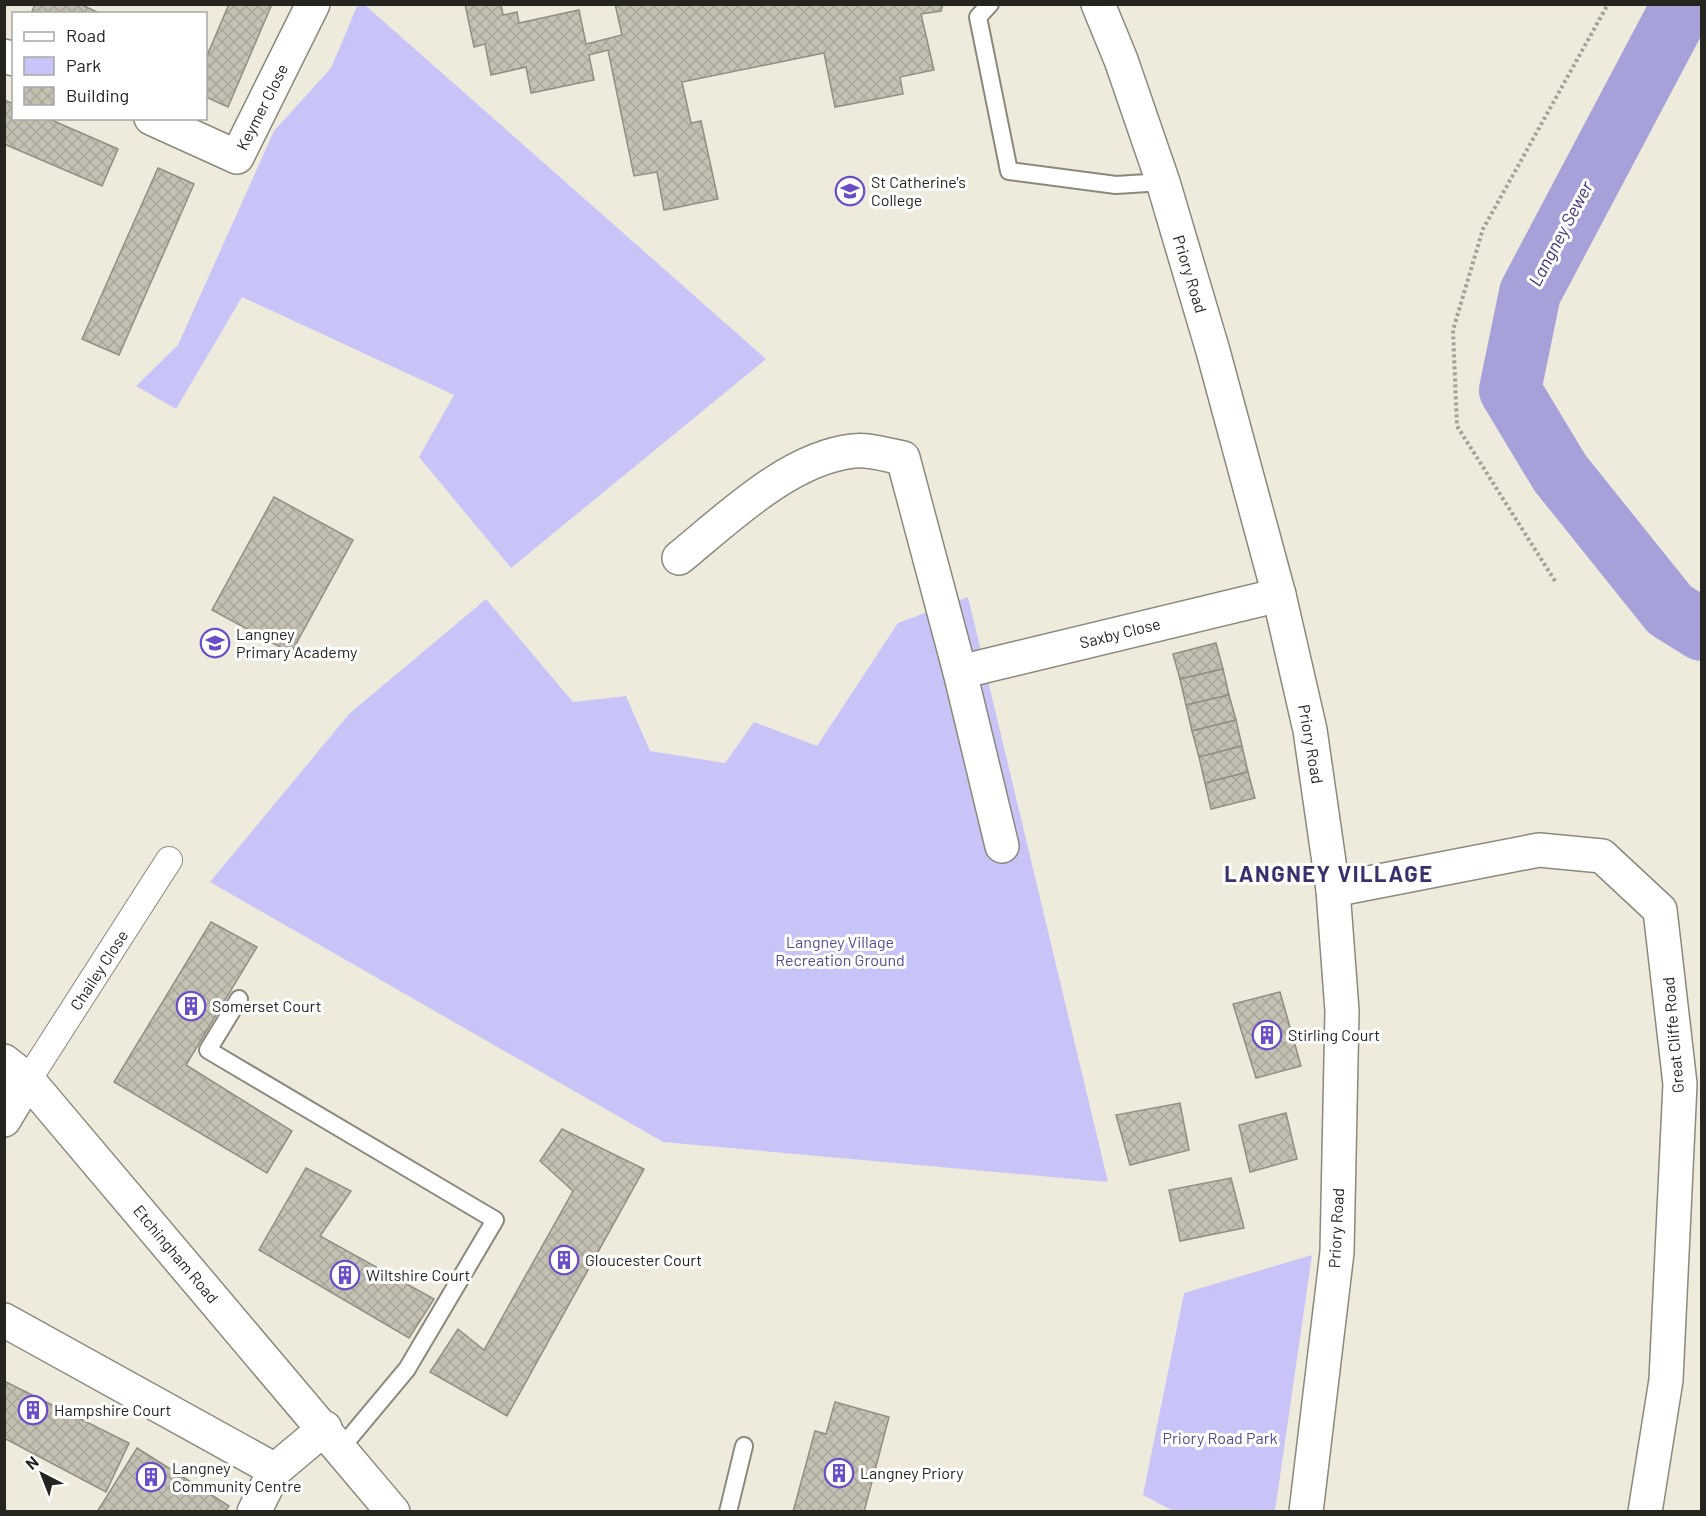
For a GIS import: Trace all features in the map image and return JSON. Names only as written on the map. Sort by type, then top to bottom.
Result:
[{"type":"street","name":"Keymer Close","points":[[155,120],[237,157],[313,4]]},
{"type":"street","name":"Priory Road","points":[[1098,4],[1121,60],[1163,182],[1214,351],[1279,595],[1310,730],[1333,890],[1342,1011],[1337,1252],[1306,1512]]},
{"type":"street","points":[[679,558],[761,492],[808,464],[853,451],[903,458],[960,672],[1002,846]]},
{"type":"street","name":"Saxby Close","points":[[960,672],[1279,595]]},
{"type":"street","name":"Great Cliffe Road","points":[[1333,890],[1539,850],[1602,856],[1660,910],[1691,1085],[1666,1380],[1645,1512]]},
{"type":"street","name":"Chailey Close","points":[[16,1070],[170,860]]},
{"type":"street","points":[[4,1120],[16,1070]]},
{"type":"street","name":"Etchingham Road","points":[[16,1070],[333,1438],[393,1512]]},
{"type":"street","points":[[4,1320],[275,1470]]},
{"type":"street","points":[[254,1512],[275,1470],[333,1438]]},
{"type":"lane","points":[[990,4],[978,16],[1009,171],[1116,185],[1163,182]]},
{"type":"lane","points":[[239,999],[208,1050],[495,1220],[407,1370],[333,1438]]},
{"type":"lane","points":[[728,1512],[744,1446]]},
{"type":"path","points":[[1555,581],[1457,426],[1453,330],[1483,229],[1608,4]]},
{"type":"green space","points":[[358,4],[365,5],[766,359],[511,568],[419,457],[454,395],[242,297],[176,409],[136,386],[178,345],[274,131],[331,68]]},
{"type":"green space","name":"Langney Village Recreation Ground","points":[[968,597],[1108,1182],[663,1142],[210,882],[349,714],[486,599],[573,702],[626,696],[650,751],[725,763],[754,722],[817,746],[898,623]]},
{"type":"green space","name":"Priory Road Park","points":[[1312,1255],[1275,1511],[1173,1511],[1143,1495],[1184,1293]]},
{"type":"building","points":[[35,4],[80,4],[97,12],[32,12]]},
{"type":"building","points":[[229,4],[272,4],[228,107],[207,97],[207,56]]},
{"type":"building","points":[[465,4],[501,4],[503,15],[517,12],[519,23],[579,10],[586,44],[622,35],[615,4],[943,4],[941,11],[921,14],[934,70],[900,77],[903,94],[835,107],[824,53],[682,82],[691,123],[701,121],[718,199],[664,210],[657,172],[634,176],[608,50],[589,55],[594,80],[531,93],[526,67],[491,75],[485,44],[474,47]]},
{"type":"building","points":[[4,100],[12,103],[12,120],[52,120],[118,149],[102,186],[4,144]]},
{"type":"building","points":[[158,168],[194,184],[119,355],[82,339]]},
{"type":"building","points":[[274,497],[353,540],[291,653],[212,610]]},
{"type":"building","points":[[1216,643],[1223,669],[1180,679],[1173,654]]},
{"type":"building","points":[[1223,669],[1229,695],[1186,705],[1180,679]]},
{"type":"building","points":[[1229,695],[1236,720],[1192,731],[1186,705]]},
{"type":"building","points":[[1236,720],[1242,746],[1199,757],[1192,731]]},
{"type":"building","points":[[1242,746],[1248,772],[1205,783],[1199,757]]},
{"type":"building","points":[[1248,772],[1255,798],[1211,809],[1205,783]]},
{"type":"building","name":"Somerset Court","points":[[211,922],[257,947],[186,1065],[292,1131],[267,1173],[114,1082]]},
{"type":"building","name":"Stirling Court","points":[[1280,992],[1301,1066],[1256,1078],[1233,1004]]},
{"type":"building","points":[[1180,1103],[1189,1150],[1130,1165],[1116,1115]]},
{"type":"building","points":[[1286,1113],[1297,1159],[1250,1172],[1239,1125]]},
{"type":"building","name":"Gloucester Court","points":[[562,1129],[644,1169],[507,1416],[430,1372],[458,1329],[484,1350],[573,1191],[540,1161]]},
{"type":"building","name":"Wiltshire Court","points":[[306,1168],[351,1191],[320,1236],[434,1299],[409,1338],[259,1250]]},
{"type":"building","points":[[1231,1178],[1244,1228],[1180,1241],[1169,1190]]},
{"type":"building","name":"Hampshire Court","points":[[4,1381],[129,1443],[106,1492],[4,1438]]},
{"type":"building","name":"Langney Priory","points":[[835,1402],[889,1417],[864,1512],[793,1512],[815,1431],[826,1434]]},
{"type":"building","name":"Langney Community Centre","points":[[137,1448],[229,1506],[225,1512],[97,1512]]},
{"type":"waterway","name":"Langney Sewer","points":[[1683,4],[1530,293],[1510,390],[1560,473],[1670,610],[1702,630]]},
{"type":"place","name":"St Catherine's College","points":[[850,191]]},
{"type":"place","name":"Langney Primary Academy","points":[[215,643]]},
{"type":"place","name":"Somerset Court","points":[[191,1006]]},
{"type":"place","name":"Stirling Court","points":[[1267,1035]]},
{"type":"place","name":"Gloucester Court","points":[[564,1260]]},
{"type":"place","name":"Wiltshire Court","points":[[345,1275]]},
{"type":"place","name":"Hampshire Court","points":[[33,1410]]},
{"type":"place","name":"Langney Priory","points":[[839,1473]]},
{"type":"place","name":"Langney Community Centre","points":[[151,1477]]},
{"type":"district","name":"LANGNEY VILLAGE","points":[[1329,874]]}]
